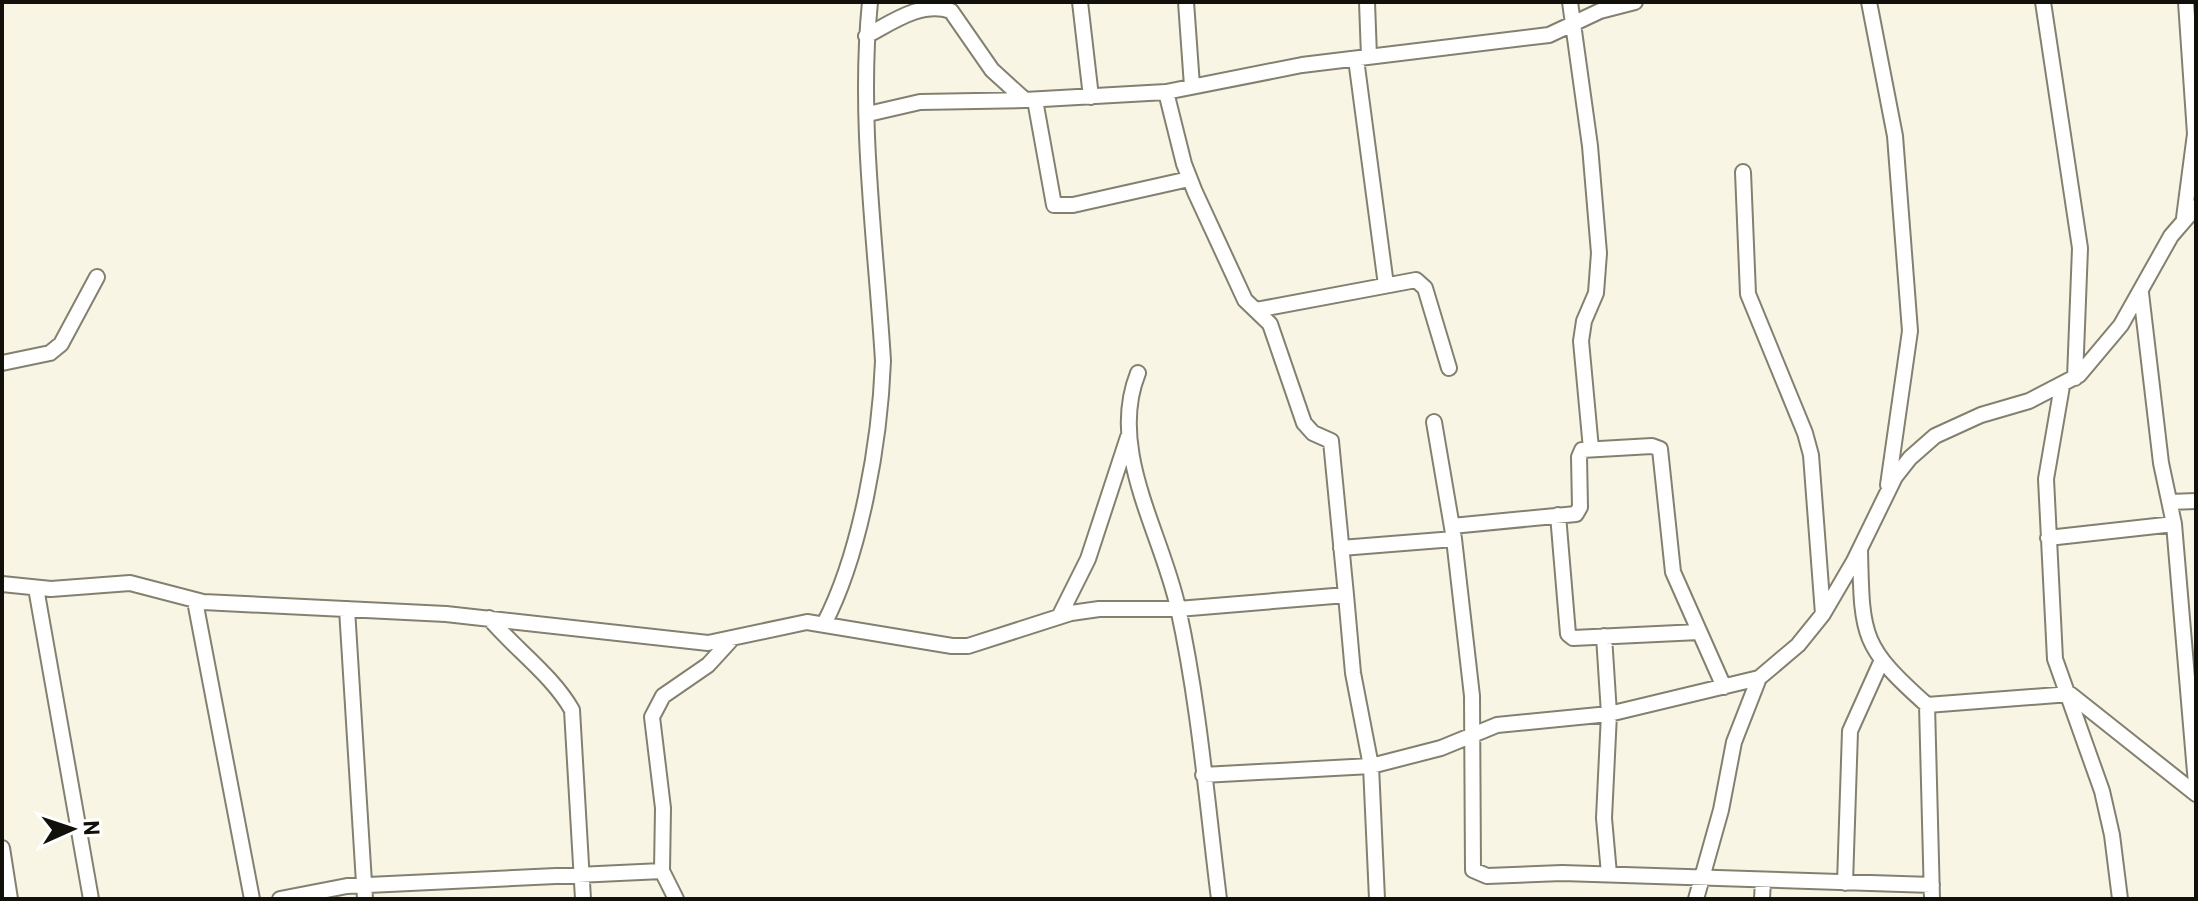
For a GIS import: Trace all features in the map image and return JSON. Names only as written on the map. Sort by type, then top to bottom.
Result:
[{"type":"street","points":[[824,624],[844,582],[882,402],[883,361],[868,114],[866,36],[870,2]]},
{"type":"street","points":[[1080,2],[1091,97]]},
{"type":"street","points":[[1186,2],[1192,86]]},
{"type":"street","points":[[1367,2],[1362,58],[1386,285]]},
{"type":"street","points":[[1570,2],[1590,146],[1599,253],[1596,293],[1584,321],[1581,341],[1591,449]]},
{"type":"street","points":[[868,114],[920,102],[1030,100],[1166,92],[1362,58],[1549,35],[1572,27],[1600,11],[1635,2]]},
{"type":"street","points":[[1869,2],[1895,136],[1910,331],[1888,491]]},
{"type":"street","points":[[2043,2],[2080,248],[2075,378]]},
{"type":"street","points":[[2184,218],[2195,134],[2186,2]]},
{"type":"street","points":[[866,36],[916,10],[941,7],[951,11],[992,70],[1030,100],[1054,205],[1073,205],[1189,179]]},
{"type":"street","points":[[1166,92],[1189,179],[1245,300],[1270,324],[1304,423],[1313,433],[1331,441],[1353,673],[1371,766],[1377,899]]},
{"type":"street","points":[[1743,172],[1748,294],[1805,433],[1811,455],[1823,614]]},
{"type":"street","points":[[1203,775],[1371,766],[1441,748],[1470,733],[1497,725],[1609,714],[1759,678],[1798,645],[1823,614],[1888,491],[1910,458],[1935,436],[1981,415],[2062,386],[2075,378],[2121,325],[2184,218],[2196,207]]},
{"type":"street","points":[[2,363],[50,353],[61,344],[97,277]]},
{"type":"street","points":[[1256,310],[1407,281],[1422,283],[1449,368]]},
{"type":"street","points":[[2141,293],[2161,463],[2174,524],[2196,784]]},
{"type":"street","points":[[1059,617],[1088,559],[1128,437],[1132,388],[1138,373]]},
{"type":"street","points":[[2062,386],[2048,465],[2048,538],[2055,659],[2102,791],[2112,835],[2120,899]]},
{"type":"street","points":[[1434,422],[1453,533],[1472,696],[1473,870],[1487,876],[1609,874],[1845,883],[1932,892],[1927,705],[1881,662],[1869,642],[1863,619],[1860,548]]},
{"type":"street","points":[[1128,437],[1178,609],[1219,899]]},
{"type":"street","points":[[1341,548],[1579,511],[1579,453],[1591,449],[1652,446],[1660,449],[1668,553],[1724,687]]},
{"type":"street","points":[[2170,502],[2196,501]]},
{"type":"street","points":[[1558,515],[1565,626],[1573,638],[1699,632]]},
{"type":"street","points":[[2048,538],[2174,524]]},
{"type":"street","points":[[2,584],[36,588],[130,583],[195,601],[489,618],[708,643],[730,641],[782,625],[824,624],[952,646],[968,646],[1059,617],[1099,609],[1178,609],[1346,595]]},
{"type":"street","points":[[36,588],[91,899]]},
{"type":"street","points":[[195,601],[252,899]]},
{"type":"street","points":[[347,609],[364,892]]},
{"type":"street","points":[[489,618],[515,650],[562,693],[572,710],[583,899]]},
{"type":"street","points":[[1604,636],[1609,714],[1604,818],[1609,874]]},
{"type":"street","points":[[676,899],[662,871],[663,808],[652,717],[663,696],[708,665],[730,641]]},
{"type":"street","points":[[1845,883],[1850,731],[1881,662]]},
{"type":"street","points":[[1696,899],[1721,810],[1734,742],[1759,678]]},
{"type":"street","points":[[1927,705],[2070,694],[2196,794]]},
{"type":"street","points":[[2,848],[10,899]]},
{"type":"street","points":[[280,899],[320,890],[364,892],[662,871]]},
{"type":"street","points":[[1762,899],[1763,881]]}]
